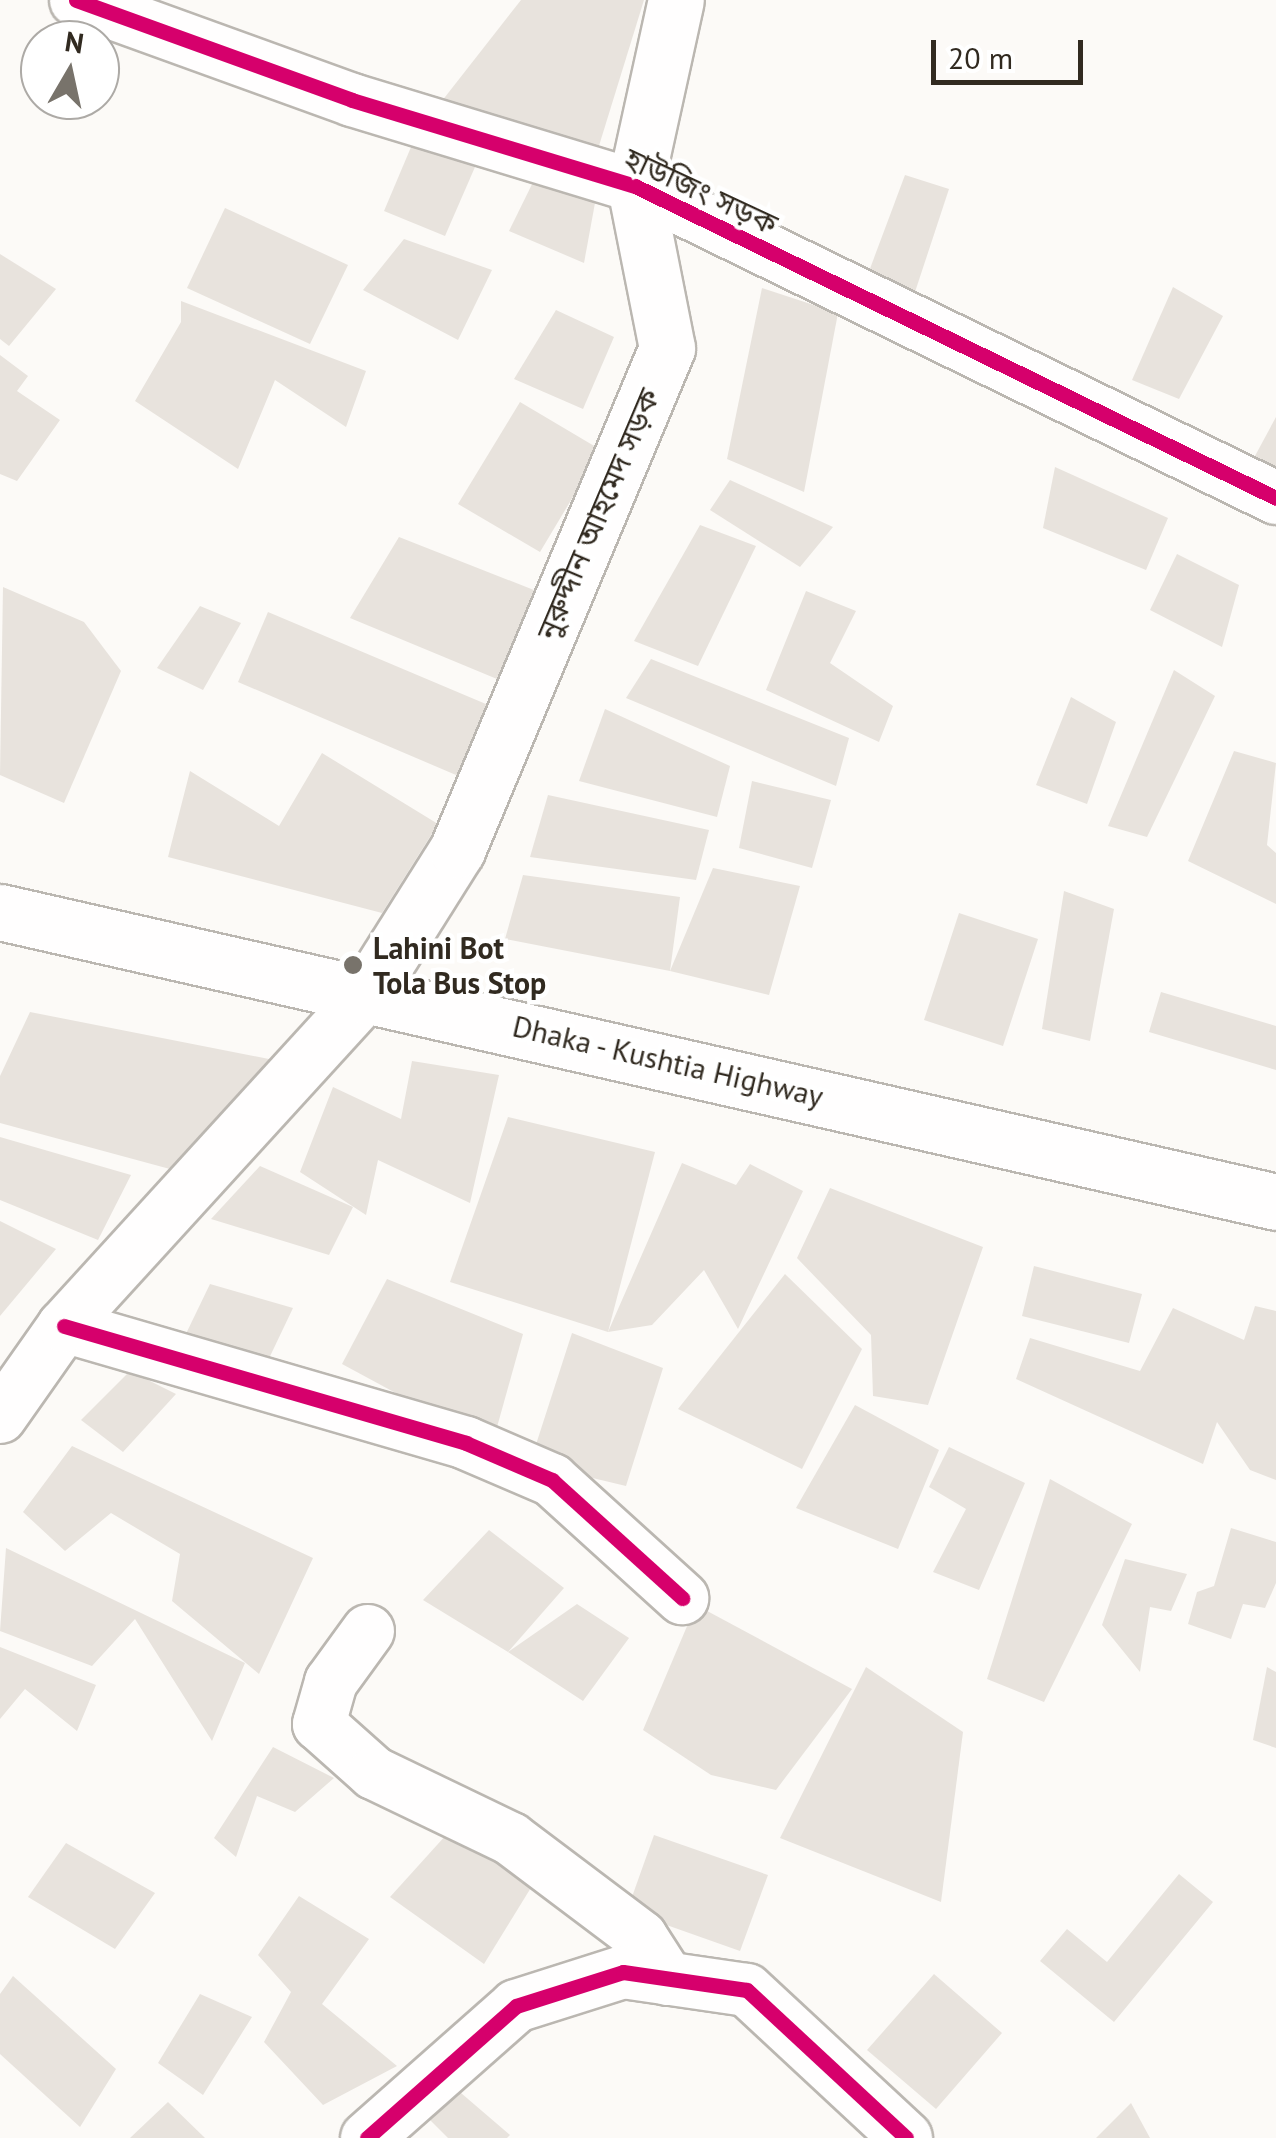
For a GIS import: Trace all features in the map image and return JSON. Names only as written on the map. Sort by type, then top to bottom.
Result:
[{"type":"main road","name":"নুরুদ্দীন আহমেদ সড়ক","points":[[365,996],[457,850],[668,348],[635,186],[676,0]]},
{"type":"main road","name":"Dhaka - Kushtia Highway","points":[[0,912],[1276,1202]]},
{"type":"street","name":"হাউজিং সড়ক","points":[[76,0],[352,100],[635,186],[1276,498]]},
{"type":"street","points":[[0,1418],[64,1326],[365,996]]},
{"type":"street","points":[[64,1326],[466,1443],[535,1472],[682,1598]]},
{"type":"street","points":[[368,1630],[331,1682],[319,1724],[374,1773],[511,1839],[640,1937],[668,1978]]},
{"type":"street","points":[[367,2138],[516,2006],[623,1972],[747,1990],[906,2138]]},
{"type":"building","points":[[521,0],[644,0],[598,149],[438,106]]},
{"type":"building","points":[[414,140],[475,167],[445,236],[384,211]]},
{"type":"building","points":[[538,172],[595,203],[584,263],[509,231]]},
{"type":"building","points":[[905,175],[949,189],[915,292],[865,282]]},
{"type":"building","points":[[225,208],[348,265],[310,344],[187,288]]},
{"type":"building","points":[[404,239],[492,270],[458,340],[363,290]]},
{"type":"building","points":[[0,254],[56,289],[9,346],[0,339]]},
{"type":"building","points":[[1173,287],[1223,316],[1179,399],[1132,380]]},
{"type":"building","points":[[762,288],[838,313],[804,492],[727,459]]},
{"type":"building","points":[[181,301],[366,371],[346,427],[275,380],[238,469],[135,401],[181,322]]},
{"type":"building","points":[[556,310],[614,337],[583,409],[514,379]]},
{"type":"building","points":[[0,355],[28,376],[17,391],[60,420],[17,481],[0,474]]},
{"type":"building","points":[[520,402],[601,450],[540,552],[458,504]]},
{"type":"building","points":[[1276,417],[1276,480],[1249,467]]},
{"type":"building","points":[[1055,467],[1168,518],[1146,570],[1043,528]]},
{"type":"building","points":[[730,480],[833,527],[800,567],[710,510]]},
{"type":"building","points":[[700,525],[756,546],[698,666],[634,641]]},
{"type":"building","points":[[399,537],[549,596],[497,679],[350,618]]},
{"type":"building","points":[[1177,554],[1239,585],[1222,647],[1150,610]]},
{"type":"building","points":[[3,587],[84,622],[121,671],[64,803],[0,775]]},
{"type":"building","points":[[806,591],[856,611],[830,663],[893,706],[879,742],[766,690]]},
{"type":"building","points":[[200,606],[241,623],[203,690],[157,668]]},
{"type":"building","points":[[268,612],[493,707],[463,778],[238,682]]},
{"type":"building","points":[[651,659],[849,738],[836,786],[626,698]]},
{"type":"building","points":[[1174,670],[1215,696],[1147,837],[1108,826]]},
{"type":"building","points":[[1071,697],[1116,722],[1087,804],[1036,785]]},
{"type":"building","points":[[605,709],[730,766],[717,817],[579,781]]},
{"type":"building","points":[[1234,751],[1276,763],[1267,845],[1276,853],[1276,904],[1188,861]]},
{"type":"building","points":[[322,753],[438,824],[382,913],[168,857],[190,771],[279,826]]},
{"type":"building","points":[[752,781],[831,800],[812,868],[739,848]]},
{"type":"building","points":[[548,795],[709,830],[696,880],[530,857]]},
{"type":"building","points":[[713,868],[800,886],[769,995],[670,971]]},
{"type":"building","points":[[523,875],[680,897],[670,971],[505,939]]},
{"type":"building","points":[[1064,891],[1114,909],[1090,1041],[1042,1029]]},
{"type":"building","points":[[959,913],[1038,939],[1003,1046],[924,1020]]},
{"type":"building","points":[[1161,992],[1276,1026],[1276,1070],[1149,1032]]},
{"type":"building","points":[[30,1012],[274,1060],[181,1172],[0,1123],[0,1076]]},
{"type":"building","points":[[412,1061],[499,1075],[470,1203],[378,1160],[366,1215],[300,1172],[333,1087],[401,1119]]},
{"type":"building","points":[[508,1117],[655,1152],[608,1332],[450,1282]]},
{"type":"building","points":[[0,1137],[131,1175],[98,1240],[0,1200]]},
{"type":"building","points":[[682,1163],[736,1185],[750,1164],[803,1191],[738,1329],[704,1270],[652,1325],[608,1332]]},
{"type":"building","points":[[260,1166],[353,1207],[329,1255],[211,1219]]},
{"type":"building","points":[[830,1188],[983,1247],[928,1405],[873,1396],[871,1335],[797,1258]]},
{"type":"building","points":[[0,1221],[56,1249],[0,1316]]},
{"type":"building","points":[[1034,1266],[1142,1294],[1129,1343],[1022,1316]]},
{"type":"building","points":[[785,1274],[862,1349],[802,1469],[678,1409]]},
{"type":"building","points":[[387,1279],[523,1334],[492,1445],[342,1364]]},
{"type":"building","points":[[210,1284],[293,1308],[263,1371],[182,1342]]},
{"type":"building","points":[[1255,1306],[1276,1311],[1276,1480],[1250,1470],[1217,1422],[1203,1464],[1016,1379],[1030,1338],[1140,1371],[1173,1308],[1244,1340]]},
{"type":"building","points":[[572,1333],[663,1368],[626,1486],[530,1463]]},
{"type":"building","points":[[130,1371],[176,1394],[123,1452],[81,1420]]},
{"type":"building","points":[[855,1405],[939,1450],[898,1549],[796,1508]]},
{"type":"building","points":[[72,1446],[313,1558],[259,1674],[172,1601],[180,1554],[111,1513],[65,1551],[23,1512]]},
{"type":"building","points":[[949,1447],[1025,1483],[979,1590],[933,1572],[966,1509],[929,1487]]},
{"type":"building","points":[[1050,1479],[1132,1524],[1044,1702],[987,1679]]},
{"type":"building","points":[[1231,1528],[1276,1542],[1276,1583],[1265,1608],[1243,1604],[1231,1639],[1188,1624],[1197,1592],[1214,1586]]},
{"type":"building","points":[[489,1530],[564,1588],[508,1652],[423,1600]]},
{"type":"building","points":[[6,1548],[245,1663],[212,1741],[135,1619],[92,1666],[0,1631]]},
{"type":"building","points":[[1125,1559],[1187,1574],[1171,1611],[1150,1607],[1140,1672],[1102,1625]]},
{"type":"building","points":[[577,1604],[629,1638],[583,1701],[508,1652]]},
{"type":"building","points":[[696,1605],[852,1689],[776,1790],[711,1775],[643,1730]]},
{"type":"building","points":[[0,1647],[96,1685],[77,1731],[25,1689],[0,1719]]},
{"type":"building","points":[[866,1667],[963,1732],[941,1902],[780,1838]]},
{"type":"building","points":[[1267,1667],[1276,1672],[1276,1748],[1253,1740]]},
{"type":"building","points":[[273,1747],[334,1778],[295,1812],[257,1796],[236,1857],[214,1838]]},
{"type":"building","points":[[456,1824],[532,1886],[484,1964],[390,1897]]},
{"type":"building","points":[[654,1835],[768,1875],[740,1951],[627,1911]]},
{"type":"building","points":[[66,1843],[155,1893],[115,1949],[28,1897]]},
{"type":"building","points":[[1179,1874],[1213,1902],[1114,2022],[1040,1961],[1067,1929],[1107,1962]]},
{"type":"building","points":[[299,1896],[369,1939],[322,2004],[397,2066],[323,2105],[264,2042],[291,1992],[258,1955]]},
{"type":"building","points":[[934,1974],[1002,2033],[936,2109],[867,2050]]},
{"type":"building","points":[[13,1976],[116,2069],[80,2127],[0,2054],[0,1994]]},
{"type":"building","points":[[200,1994],[252,2017],[203,2095],[158,2063]]},
{"type":"building","points":[[454,2087],[510,2135],[448,2138],[423,2113]]},
{"type":"building","points":[[168,2102],[205,2138],[130,2138]]},
{"type":"building","points":[[1131,2103],[1150,2138],[1096,2138]]},
{"type":"cycle path","points":[[76,0],[352,100],[635,186],[1276,498]]},
{"type":"cycle path","points":[[64,1326],[466,1443],[552,1480],[682,1598]]},
{"type":"cycle path","points":[[367,2138],[516,2006],[623,1972],[747,1990],[906,2138]]},
{"type":"place","name":"Lahini Bot Tola Bus Stop","points":[[353,965]]}]
